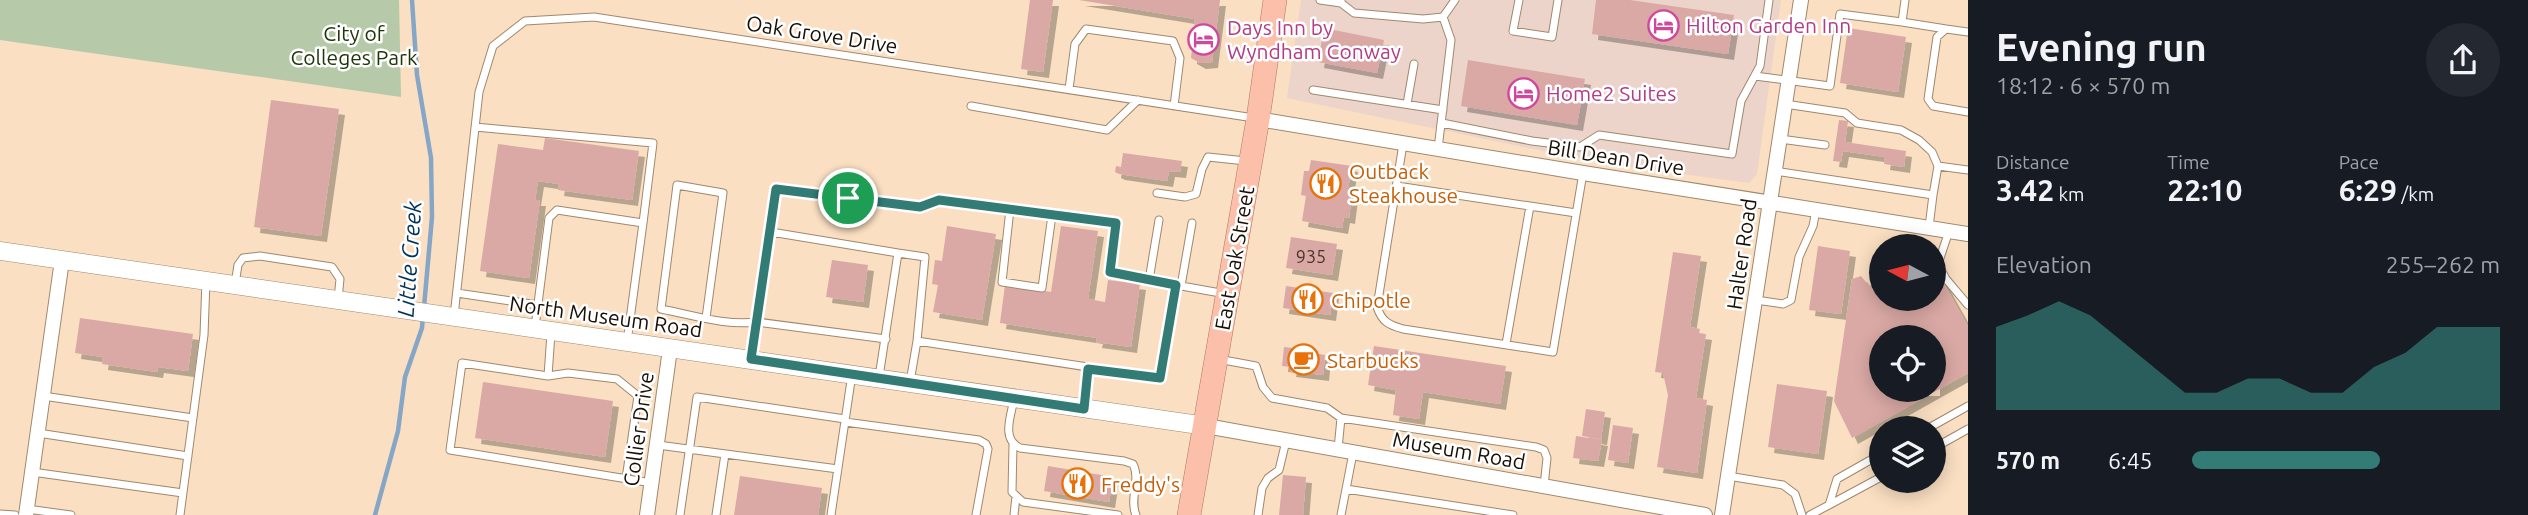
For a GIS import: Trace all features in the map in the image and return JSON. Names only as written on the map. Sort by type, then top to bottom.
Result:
[{"type":"highway","name":"East Oak Street","points":[[1189,515],[1251,161],[1276,0]]},
{"type":"street","name":"Halter Road","points":[[1722,515],[1801,0]]},
{"type":"street","name":"Bill Dean Drive","points":[[1258,118],[1968,234]]},
{"type":"street","name":"North Museum Road","points":[[0,251],[1206,426]]},
{"type":"street","points":[[23,513],[32,472],[62,260]]},
{"type":"street","name":"Collier Drive","points":[[647,515],[670,349]]},
{"type":"street","name":"Museum Road","points":[[1206,426],[1544,487],[1647,510],[1705,515]]},
{"type":"lane","points":[[1320,0],[1341,2],[1354,13],[1423,19],[1443,17],[1455,0]]},
{"type":"lane","points":[[1519,0],[1513,31],[1552,37],[1558,0]]},
{"type":"lane","points":[[1442,123],[1532,141],[1580,147],[1599,135],[1732,154],[1741,101],[1760,66],[1769,0]]},
{"type":"lane","points":[[1902,22],[1905,0]]},
{"type":"lane","points":[[1755,76],[1830,86],[1840,14],[1968,32]]},
{"type":"lane","name":"Oak Grove Drive","points":[[454,316],[479,92],[493,46],[525,21],[594,16],[1258,118]]},
{"type":"lane","points":[[1437,149],[1451,40],[1443,17]]},
{"type":"lane","points":[[1069,89],[1075,44],[1086,29],[1173,41],[1180,58],[1174,106]]},
{"type":"lane","points":[[1945,29],[1937,37],[1928,99],[1933,106],[1968,111]]},
{"type":"lane","points":[[1407,104],[1414,64]]},
{"type":"lane","points":[[1313,90],[1443,110]]},
{"type":"lane","points":[[971,106],[1107,130],[1138,100]]},
{"type":"lane","points":[[1785,104],[1845,113],[1857,123],[1901,130],[1926,146],[1938,166],[1929,227]]},
{"type":"lane","points":[[475,127],[653,143],[627,343]]},
{"type":"lane","points":[[1780,139],[1825,145]]},
{"type":"lane","points":[[1403,143],[1377,307],[1387,324],[1403,329],[1553,352],[1583,173]]},
{"type":"lane","points":[[1157,193],[1185,197],[1196,194],[1202,169],[1208,158],[1251,161]]},
{"type":"lane","points":[[1938,166],[1968,170]]},
{"type":"lane","points":[[1775,172],[1933,195]]},
{"type":"lane","points":[[706,318],[723,193],[677,185],[661,309],[706,318],[736,324],[757,322],[886,340]]},
{"type":"lane","points":[[1397,186],[1576,213]]},
{"type":"lane","points":[[751,359],[776,189],[920,207],[939,200],[1116,223],[1110,272],[1228,295]]},
{"type":"lane","points":[[1506,344],[1530,206]]},
{"type":"lane","points":[[1010,209],[1002,282],[1042,288],[1052,215]]},
{"type":"lane","points":[[1756,300],[1783,304],[1791,300],[1798,257],[1813,226],[1816,209]]},
{"type":"lane","points":[[548,376],[538,306],[549,218],[557,210],[643,223]]},
{"type":"lane","points":[[1149,280],[1159,220]]},
{"type":"lane","points":[[917,341],[1160,378],[1192,223]]},
{"type":"lane","points":[[1949,231],[1938,264],[1946,279],[1968,306]]},
{"type":"lane","points":[[771,232],[925,257],[910,383]]},
{"type":"lane","points":[[879,377],[898,253]]},
{"type":"lane","points":[[235,285],[238,265],[243,258],[260,256],[332,267],[340,279],[338,299]]},
{"type":"lane","points":[[180,515],[204,335],[206,280]]},
{"type":"lane","points":[[457,293],[538,306]]},
{"type":"lane","points":[[1217,359],[1256,366],[1263,387],[1272,398],[1327,408],[1341,418],[1544,450],[1547,458],[1544,487]]},
{"type":"lane","points":[[626,479],[638,396],[617,379],[568,373],[548,376],[462,363],[450,450],[626,479],[652,483]]},
{"type":"lane","points":[[1084,409],[1088,369]]},
{"type":"lane","points":[[831,515],[852,374]]},
{"type":"lane","points":[[43,396],[193,418]]},
{"type":"lane","points":[[680,515],[697,397],[979,440],[986,444],[988,449],[976,515]]},
{"type":"lane","points":[[1014,399],[1009,439],[1016,447],[1133,464],[1137,471],[1133,499],[1136,515]]},
{"type":"lane","points":[[1946,418],[1968,406]]},
{"type":"lane","points":[[1337,450],[1341,418]]},
{"type":"lane","points":[[1946,441],[1968,429]]},
{"type":"lane","points":[[38,433],[188,456]]},
{"type":"lane","points":[[1258,515],[1262,488],[1268,478],[1279,470],[1286,441]]},
{"type":"lane","points":[[658,445],[838,470]]},
{"type":"lane","points":[[1016,447],[1012,492],[1023,502],[1118,515]]},
{"type":"lane","points":[[1340,515],[1353,453]]},
{"type":"lane","points":[[716,515],[725,454]]},
{"type":"lane","points":[[1829,505],[1837,479],[1869,461]]},
{"type":"lane","points":[[32,472],[183,493]]},
{"type":"lane","points":[[1728,476],[1783,485],[1795,494],[1802,515]]},
{"type":"lane","points":[[1810,515],[1869,483]]},
{"type":"lane","points":[[1346,489],[1513,515]]},
{"type":"lane","points":[[1014,515],[1016,496]]},
{"type":"lane","points":[[0,514],[71,515]]},
{"type":"shaded area","points":[[1301,0],[1781,0],[1757,174],[1749,183],[1601,163],[1287,98]]},
{"type":"green space","name":"City of Colleges Park","points":[[0,0],[399,0],[401,97],[0,40]]},
{"type":"building","points":[[1030,0],[1053,0],[1043,72],[1021,69]]},
{"type":"building","name":"Days Inn by Wyndham Conway","points":[[1079,0],[1220,0],[1212,62],[1200,63],[1191,58],[1195,19]]},
{"type":"building","name":"Hilton Garden Inn","points":[[1596,0],[1630,0],[1734,15],[1728,54],[1592,34]]},
{"type":"building","points":[[1324,28],[1384,40],[1377,73],[1318,62]]},
{"type":"building","points":[[1848,28],[1906,37],[1898,92],[1840,83]]},
{"type":"building","name":"Home2 Suites","points":[[1468,60],[1585,79],[1577,125],[1461,106]]},
{"type":"building","points":[[271,100],[339,109],[321,236],[254,227]]},
{"type":"building","points":[[1839,120],[1848,121],[1845,142],[1906,151],[1904,167],[1884,164],[1885,157],[1843,151],[1841,162],[1833,161]]},
{"type":"building","points":[[545,138],[639,151],[632,200],[558,190],[559,184],[538,181],[535,200],[540,200],[529,278],[480,271],[498,144],[543,150]]},
{"type":"building","points":[[1123,153],[1182,161],[1180,172],[1169,171],[1167,181],[1119,174],[1115,172],[1116,166],[1121,167]]},
{"type":"building","name":"Outback Steakhouse","points":[[1311,160],[1352,166],[1347,194],[1352,195],[1349,218],[1344,217],[1342,228],[1302,221],[1306,196],[1301,195],[1304,171],[1309,171]]},
{"type":"building","points":[[947,226],[996,234],[982,320],[933,312],[938,285],[932,284],[935,260],[942,261]]},
{"type":"building","points":[[1061,226],[1098,231],[1088,299],[1105,302],[1108,280],[1140,284],[1131,347],[1096,342],[1097,338],[1000,323],[1005,285],[1051,292]]},
{"type":"building","points":[[1291,237],[1337,244],[1332,275],[1286,268]]},
{"type":"building","points":[[1818,246],[1850,251],[1841,314],[1809,310]]},
{"type":"building","points":[[1673,252],[1701,256],[1690,327],[1700,329],[1699,333],[1706,334],[1696,398],[1707,400],[1697,473],[1657,467],[1668,395],[1663,373],[1655,372]]},
{"type":"building","points":[[832,260],[868,265],[863,302],[826,297]]},
{"type":"building","points":[[1861,276],[1869,286],[1869,312],[1946,312],[1946,288],[1968,327],[1968,373],[1946,385],[1946,325],[1869,325],[1869,402],[1916,402],[1891,416],[1869,416],[1869,428],[1852,438],[1834,401],[1852,279]]},
{"type":"building","name":"Chipotle","points":[[1286,286],[1333,293],[1330,315],[1283,308]]},
{"type":"building","points":[[80,318],[193,334],[188,371],[158,367],[157,372],[102,364],[103,357],[75,353]]},
{"type":"building","points":[[1374,346],[1506,366],[1500,404],[1423,392],[1419,419],[1393,415],[1396,390],[1368,385]]},
{"type":"building","name":"Starbucks","points":[[1284,347],[1302,347],[1302,351],[1325,355],[1323,375],[1290,371],[1291,367],[1282,366]]},
{"type":"building","points":[[483,382],[613,401],[605,457],[475,438]]},
{"type":"building","points":[[1777,384],[1827,391],[1818,454],[1768,447]]},
{"type":"building","points":[[1586,409],[1605,412],[1601,439],[1582,436]]},
{"type":"building","points":[[1613,425],[1633,428],[1628,463],[1608,460]]},
{"type":"building","points":[[1576,436],[1602,440],[1598,461],[1573,458]]},
{"type":"building","name":"Freddy's","points":[[1048,466],[1113,477],[1109,502],[1044,491]]},
{"type":"building","points":[[1283,475],[1306,477],[1303,515],[1279,515]]},
{"type":"building","points":[[740,476],[822,488],[818,515],[734,515]]},
{"type":"waterway","name":"Little Creek","points":[[412,0],[417,75],[431,158],[432,217],[424,307]]},
{"type":"waterway","name":"Little Creek","points":[[375,515],[398,431],[405,377],[422,328],[423,316]]},
{"type":"place","name":"Hilton Garden Inn","points":[[1663,25]]},
{"type":"place","name":"Days Inn by Wyndham Conway","points":[[1204,39]]},
{"type":"place","name":"Home2 Suites","points":[[1523,93]]},
{"type":"place","name":"Outback Steakhouse","points":[[1326,183]]},
{"type":"place","name":"Chipotle","points":[[1308,300]]},
{"type":"place","name":"Starbucks","points":[[1304,360]]},
{"type":"place","name":"Freddy's","points":[[1078,484]]},
{"type":"route","points":[[776,189],[848,198],[920,207],[939,200],[1116,223],[1110,272],[1176,285],[1160,378],[1088,369],[1084,409],[751,359],[776,189]]}]
